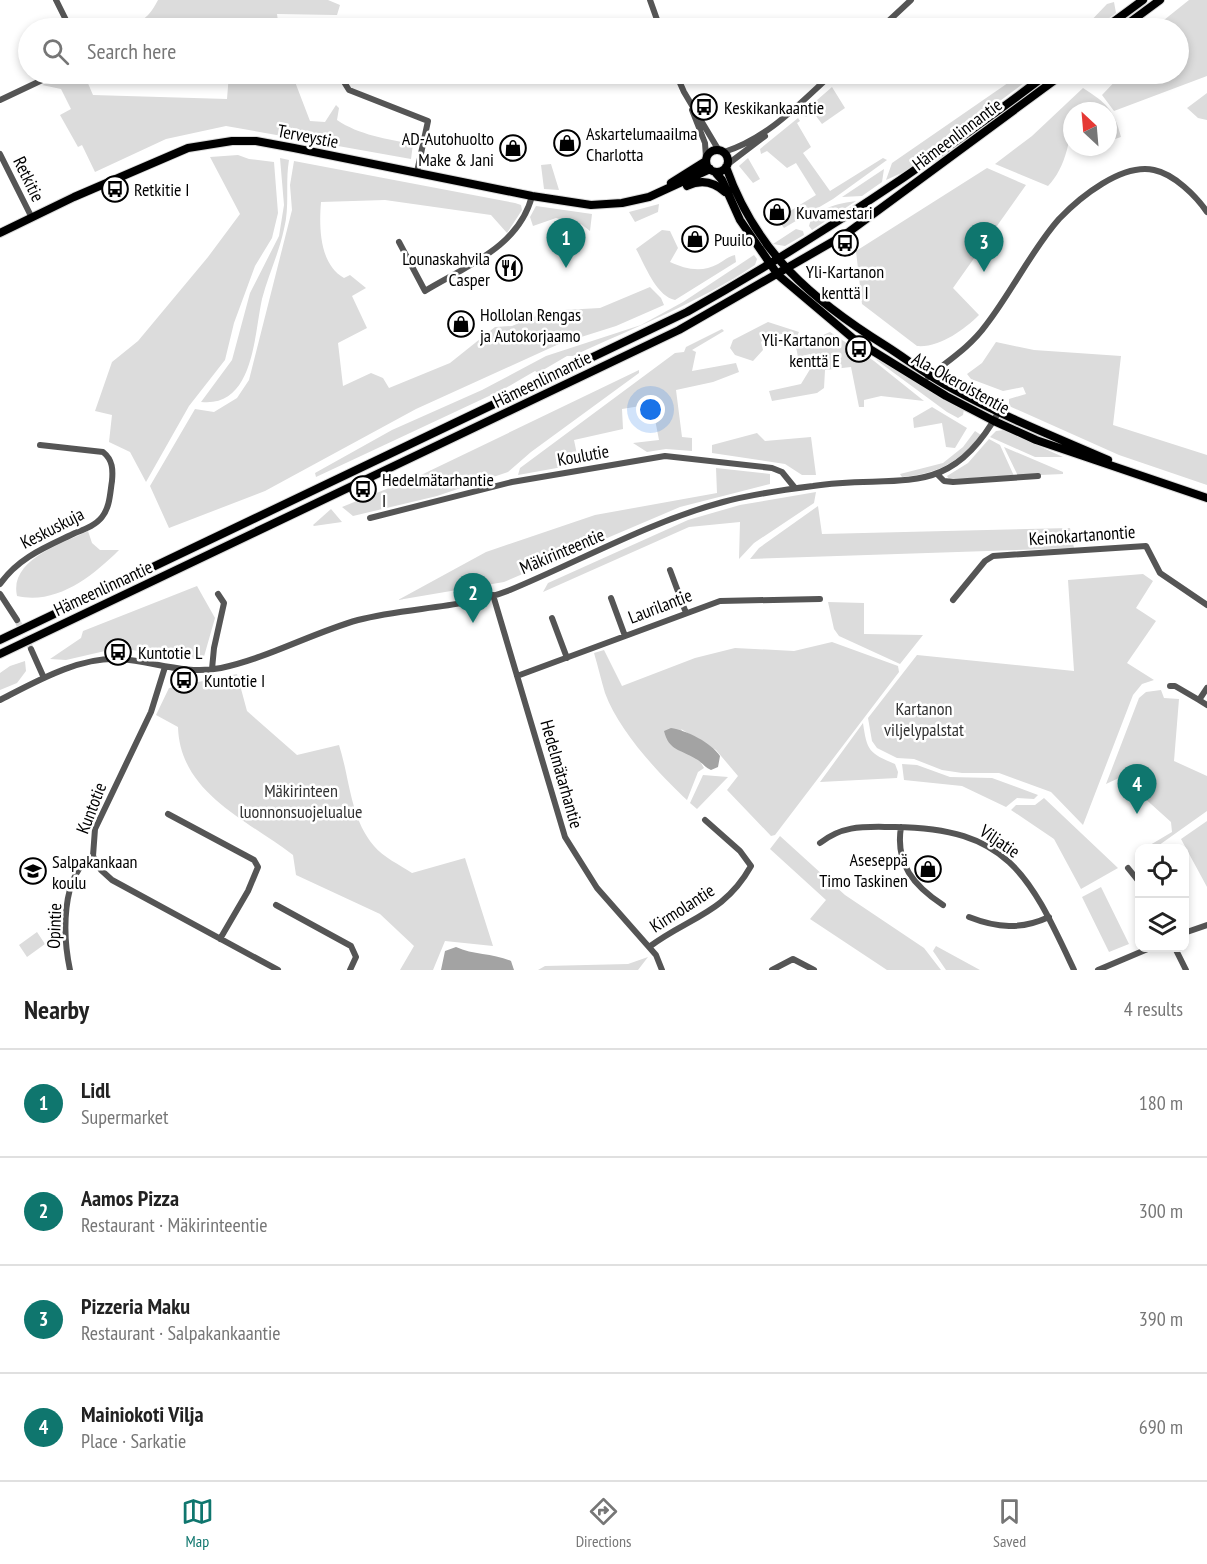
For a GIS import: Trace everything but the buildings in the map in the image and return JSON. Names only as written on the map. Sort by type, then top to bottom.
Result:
[{"type":"main road","points":[[1119,18],[1143,0]]},
{"type":"main road","points":[[1136,18],[1160,0]]},
{"type":"main road","name":"Hämeenlinnantie","points":[[0,640],[687,312],[779,260],[876,198],[1033,84]]},
{"type":"main road","name":"Hämeenlinnantie","points":[[0,654],[679,330],[787,270],[904,193],[1050,84]]},
{"type":"main road","name":"Terveystie","points":[[0,233],[170,154],[210,143],[256,141],[532,196],[591,205],[662,197],[702,181],[718,186],[728,194]]},
{"type":"main road","name":"Terveystie","points":[[628,202],[675,181],[706,159],[712,150],[721,151]]},
{"type":"main road","points":[[721,151],[748,216],[779,260]]},
{"type":"main road","points":[[706,159],[728,194],[740,220],[770,265]]},
{"type":"main road","name":"Terveystie","points":[[628,202],[663,192],[712,170],[727,166]]},
{"type":"main road","name":"Ala-Okeroistentie","points":[[779,260],[840,318],[927,378]]},
{"type":"main road","name":"Ala-Okeroistentie","points":[[770,265],[778,275],[855,340],[996,417],[1207,498]]},
{"type":"street","points":[[56,0],[65,18]]},
{"type":"street","points":[[650,0],[656,18]]},
{"type":"street","points":[[891,18],[912,0]]},
{"type":"street","points":[[0,100],[34,84]]},
{"type":"street","points":[[345,84],[348,90],[428,121],[417,172]]},
{"type":"street","points":[[681,84],[705,143],[706,159]]},
{"type":"street","points":[[689,101],[721,151],[753,140],[776,124],[821,84]]},
{"type":"street","points":[[727,166],[769,133],[776,124]]},
{"type":"street","name":"Retkitie","points":[[0,154],[32,218]]},
{"type":"street","points":[[927,378],[970,345],[1011,292],[1058,221],[1075,204],[1103,185],[1137,170],[1153,169],[1175,179],[1207,212]]},
{"type":"street","points":[[399,242],[425,291],[500,246],[519,225],[532,196]]},
{"type":"street","name":"Mäkirinteentie","points":[[0,700],[44,678],[81,664],[117,658],[165,668],[212,669],[357,620],[493,595],[721,502],[833,483],[918,480],[950,469],[974,451],[996,417]]},
{"type":"street","name":"Keskuskuja","points":[[0,584],[22,560],[94,525],[108,506],[113,475],[112,461],[108,456],[102,452],[40,445]]},
{"type":"street","name":"Koulutie","points":[[370,518],[512,482],[665,456],[772,468],[782,472],[795,488]]},
{"type":"street","points":[[937,474],[944,481],[953,482],[1038,477]]},
{"type":"street","name":"Keinokartanontie","points":[[954,600],[986,561],[993,556],[1146,546],[1160,573],[1207,605]]},
{"type":"street","points":[[670,570],[686,613]]},
{"type":"street","points":[[0,594],[17,620]]},
{"type":"street","points":[[212,669],[224,603],[218,594]]},
{"type":"street","name":"Hedelmätarhantie","points":[[493,595],[565,837],[598,889],[649,947],[659,960],[662,970]]},
{"type":"street","points":[[612,598],[625,636]]},
{"type":"street","name":"Laurilantie","points":[[517,676],[727,599],[820,599]]},
{"type":"street","points":[[552,618],[567,658]]},
{"type":"street","points":[[31,649],[44,678]]},
{"type":"street","name":"Kuntotie","points":[[165,668],[151,712],[95,829],[93,856],[101,870],[112,880],[278,970]]},
{"type":"street","points":[[1170,686],[1175,686],[1207,705]]},
{"type":"street","points":[[1199,700],[1207,688]]},
{"type":"street","points":[[168,814],[254,860],[258,867],[248,891],[220,939]]},
{"type":"street","name":"Kirmolantie","points":[[649,947],[711,912],[736,888],[751,866],[705,820]]},
{"type":"street","points":[[901,827],[899,841],[905,867],[922,891],[943,905]]},
{"type":"street","name":"Viljatie","points":[[820,843],[835,832],[843,830],[901,827],[961,834],[980,842],[1024,876],[1049,917],[1074,970]]},
{"type":"street","name":"Opintie","points":[[70,970],[66,936],[69,896],[78,867],[93,856]]},
{"type":"street","points":[[1128,868],[1135,877]]},
{"type":"street","points":[[276,905],[351,946],[356,957],[350,970]]},
{"type":"street","points":[[969,917],[999,927],[1015,927],[1035,924],[1049,917]]},
{"type":"street","points":[[1189,932],[1207,925]]},
{"type":"street","points":[[1098,970],[1141,952]]},
{"type":"street","points":[[1177,952],[1186,970]]},
{"type":"street","points":[[771,970],[793,958],[814,970]]},
{"type":"green space","points":[[158,0],[328,0],[340,5],[337,15],[277,14],[278,18],[144,18]]},
{"type":"green space","points":[[1189,0],[1207,0],[1207,76],[1189,83],[1189,18],[1166,18]]},
{"type":"green space","points":[[1114,2],[1116,13],[1109,18],[1094,18],[1107,4]]},
{"type":"green space","points":[[88,84],[93,95],[227,99],[228,84],[296,84],[310,121],[325,122],[336,105],[339,108],[337,120],[346,125],[373,136],[413,144],[411,159],[226,126],[166,139],[95,172],[82,145],[78,147],[60,115],[71,109],[61,89],[42,85]]},
{"type":"green space","points":[[1007,84],[1023,84],[906,171],[886,180],[892,163]]},
{"type":"green space","points":[[1112,84],[1186,84],[1117,110],[1117,102],[1107,102],[1102,95]]},
{"type":"green space","points":[[832,87],[845,108],[822,124],[813,112],[806,117],[801,114]]},
{"type":"green space","points":[[1083,88],[1102,102],[1068,102]]},
{"type":"green space","points":[[1207,93],[1207,120],[1198,118],[1187,108]]},
{"type":"green space","points":[[1063,107],[1063,156],[1066,156],[1048,186],[995,164],[1032,136]]},
{"type":"green space","points":[[798,118],[800,121],[797,123],[811,147],[803,153],[830,191],[883,158],[887,160],[833,199],[784,228],[777,219],[816,195],[796,163],[787,168],[767,151],[761,154],[760,149]]},
{"type":"green space","points":[[1117,126],[1121,137],[1117,138]]},
{"type":"green space","points":[[238,155],[249,159],[274,162],[278,213],[272,238],[255,266],[234,323],[225,360],[189,406],[146,482],[130,452],[109,442],[112,415],[95,411],[112,362],[138,341],[208,257],[240,214],[210,157]]},
{"type":"green space","points":[[280,158],[289,160],[286,220],[262,299],[248,366],[241,382],[232,394],[219,401],[201,402],[232,360],[250,293],[279,236],[284,205]]},
{"type":"green space","points":[[748,158],[760,179],[753,183],[739,166]]},
{"type":"green space","points":[[294,161],[521,205],[522,210],[507,233],[491,215],[385,200],[321,202],[322,244],[330,264],[344,278],[350,275],[366,288],[352,296],[367,328],[338,343],[343,386],[371,373],[383,378],[389,388],[450,363],[495,327],[512,326],[541,314],[600,308],[650,287],[661,298],[664,305],[616,326],[559,344],[416,409],[265,491],[169,528],[150,486],[195,409],[214,412],[237,398],[249,380],[292,210],[290,185]]},
{"type":"green space","points":[[551,164],[559,190],[544,189],[541,165]]},
{"type":"green space","points":[[987,168],[1026,185],[953,288],[979,315],[959,332],[942,341],[917,346],[862,304],[856,251]]},
{"type":"green space","points":[[884,169],[882,182],[862,196],[842,197]]},
{"type":"green space","points":[[856,201],[812,230],[809,226],[816,215],[822,211],[836,205]]},
{"type":"green space","points":[[659,204],[658,212],[635,222],[629,212]]},
{"type":"green space","points":[[536,206],[592,214],[590,231],[581,224],[570,229],[573,236],[566,239],[561,229],[565,227],[567,221],[556,218],[533,226],[530,217]]},
{"type":"green space","points":[[796,229],[803,231],[804,235],[785,246],[773,244]]},
{"type":"green space","points":[[662,230],[670,231],[678,248],[670,262],[682,267],[700,269],[712,267],[735,255],[736,262],[675,300],[668,297],[662,293],[652,279],[636,249]]},
{"type":"green space","points":[[754,255],[757,259],[755,265],[733,279],[689,303],[642,324],[683,302]]},
{"type":"green space","points":[[768,322],[799,332],[797,336],[778,334],[765,339],[761,342],[763,350],[753,361],[735,355],[730,348],[733,340]]},
{"type":"green space","points":[[640,325],[573,356],[567,356],[538,373],[535,371],[504,389],[316,477],[315,473],[392,430],[482,390],[546,356]]},
{"type":"green space","points":[[722,329],[724,331],[692,350],[696,352],[692,371],[736,363],[739,372],[713,382],[676,390],[682,437],[692,438],[692,451],[666,449],[647,452],[633,443],[659,440],[652,404],[622,409],[623,429],[574,440],[579,464],[518,475],[520,468],[675,353],[684,352],[686,347]]},
{"type":"green space","points":[[830,332],[874,361],[924,401],[881,396],[864,400],[864,407],[859,407],[851,367],[825,370],[824,388],[817,393],[772,401],[769,391],[801,384],[812,366],[810,354],[798,357],[796,347]]},
{"type":"green space","points":[[996,342],[1034,350],[1121,356],[1113,425],[1207,455],[1207,485],[1119,455],[1009,406],[1009,399],[1026,394],[1023,387],[1003,391],[971,379],[967,374],[982,363]]},
{"type":"green space","points":[[875,359],[894,367],[943,400],[964,409],[963,415],[958,418],[947,412]]},
{"type":"green space","points":[[639,370],[639,373],[531,452],[508,472],[437,496],[353,516],[342,507],[421,475]]},
{"type":"green space","points":[[932,407],[967,428],[955,448],[946,447],[942,423],[914,428],[913,418]]},
{"type":"green space","points":[[1004,430],[1063,457],[1035,457],[990,437],[996,431]]},
{"type":"green space","points":[[975,431],[981,435],[964,453],[947,465],[926,473],[902,477],[900,474],[943,463],[963,447]]},
{"type":"green space","points":[[757,433],[765,441],[811,437],[816,475],[802,475],[785,464],[712,453],[712,445]]},
{"type":"green space","points":[[989,439],[1000,445],[1014,476],[949,479],[947,476],[968,463]]},
{"type":"green space","points":[[1004,447],[1063,472],[1063,474],[1018,476]]},
{"type":"green space","points":[[716,468],[770,474],[770,484],[680,507],[504,582],[398,600],[486,552],[595,515],[717,493]]},
{"type":"green space","points":[[816,492],[814,503],[754,543],[739,559],[740,522],[689,527],[543,592],[548,583],[688,520],[740,505]]},
{"type":"green space","points":[[818,506],[822,534],[1070,528],[1074,548],[750,559],[759,548]]},
{"type":"green space","points":[[331,509],[342,522],[313,525]]},
{"type":"green space","points":[[88,531],[92,543],[100,550],[119,550],[85,579],[59,593],[31,598],[17,596],[17,583],[21,572],[29,563],[39,555]]},
{"type":"green space","name":"Kartanon viljelypalstat","points":[[1143,574],[1153,581],[1136,608],[1156,621],[1127,663],[1154,680],[1142,684],[1133,695],[1083,825],[1051,792],[999,773],[962,773],[942,770],[914,759],[897,758],[877,748],[872,741],[868,718],[917,655],[1074,671],[1068,580]]},
{"type":"green space","points":[[197,586],[215,618],[203,660],[118,648],[66,660],[50,659],[81,638],[83,631]]},
{"type":"green space","points":[[828,602],[864,603],[864,634],[923,635],[900,664],[839,636],[834,629]]},
{"type":"green space","points":[[832,642],[898,666],[899,672],[775,835],[771,836],[727,790],[738,776],[716,750],[681,729],[704,768],[698,772],[687,800],[664,777],[640,751],[611,707],[594,653],[604,650],[622,686],[695,658],[735,648],[794,651]]},
{"type":"green space","points":[[25,661],[26,671],[17,683],[0,690],[0,673],[10,666]]},
{"type":"green space","name":"Mäkirinteen luonnonsuojelualue","points":[[237,674],[247,711],[297,755],[339,745],[355,811],[366,835],[382,854],[412,873],[465,858],[493,946],[445,941],[433,970],[400,970],[414,946],[380,914],[296,875],[293,855],[236,816],[203,787],[190,770],[182,750],[178,727],[156,715],[169,688]]},
{"type":"green space","points":[[1161,690],[1164,698],[1179,699],[1174,761],[1207,776],[1207,811],[1161,844],[1152,844],[1172,832],[1171,822],[1121,777],[1106,784],[1139,698],[1146,692]]},
{"type":"green space","points":[[863,723],[866,740],[871,750],[895,764],[898,772],[897,778],[820,782]]},
{"type":"green space","points":[[902,764],[917,765],[950,777],[992,778],[1038,795],[1034,799],[1017,798],[1006,807],[962,786],[904,780]]},
{"type":"green space","points":[[703,775],[728,777],[697,809],[690,803]]},
{"type":"green space","points":[[1044,798],[1118,868],[1081,889],[1054,839],[1011,810],[1016,805],[1035,805]]},
{"type":"green space","points":[[1207,821],[1207,887],[1189,854],[1189,844],[1184,844],[1181,839]]},
{"type":"green space","points":[[780,836],[845,895],[924,948],[941,970],[887,970],[810,919],[826,900],[770,849]]},
{"type":"green space","points":[[1101,887],[1129,944],[1109,952],[1082,897]]},
{"type":"green space","points":[[37,932],[45,944],[27,957],[19,945]]},
{"type":"green space","points":[[936,946],[980,970],[946,970],[933,951]]},
{"type":"green space","points":[[648,957],[638,970],[538,970],[545,966],[628,964]]},
{"type":"shaded area","points":[[671,728],[691,734],[711,746],[720,756],[718,767],[711,770],[672,746],[664,731]]},
{"type":"shaded area","points":[[456,947],[511,961],[514,970],[441,970],[445,951]]},
{"type":"tunnel","points":[[17,620],[31,649]]},
{"type":"place","name":"Keskikankaantie","points":[[704,107]]},
{"type":"place","name":"Askartelumaailma Charlotta","points":[[567,143]]},
{"type":"place","name":"AD-Autohuolto Make & Jani","points":[[513,148]]},
{"type":"place","name":"Retkitie I","points":[[115,189]]},
{"type":"place","name":"Kuvamestari","points":[[777,212]]},
{"type":"place","name":"Puuilo","points":[[695,239]]},
{"type":"place","name":"Yli-Kartanon kenttä I","points":[[845,243]]},
{"type":"place","name":"Lounaskahvila Casper","points":[[509,268]]},
{"type":"place","name":"Lidl","points":[[566,268]]},
{"type":"place","name":"Pizzeria Maku","points":[[984,272]]},
{"type":"place","name":"Hollolan Rengas ja Autokorjaamo","points":[[461,324]]},
{"type":"place","name":"Yli-Kartanon kenttä E","points":[[859,349]]},
{"type":"place","name":"Hedelmätarhantie I","points":[[363,489]]},
{"type":"place","name":"Aamos Pizza","points":[[473,623]]},
{"type":"place","name":"Kuntotie L","points":[[118,652]]},
{"type":"place","name":"Kuntotie I","points":[[184,680]]},
{"type":"place","name":"Mainiokoti Vilja","points":[[1137,814]]},
{"type":"place","name":"Aseseppä Timo Taskinen","points":[[928,869]]},
{"type":"place","name":"Salpakankaan koulu","points":[[33,871]]}]
